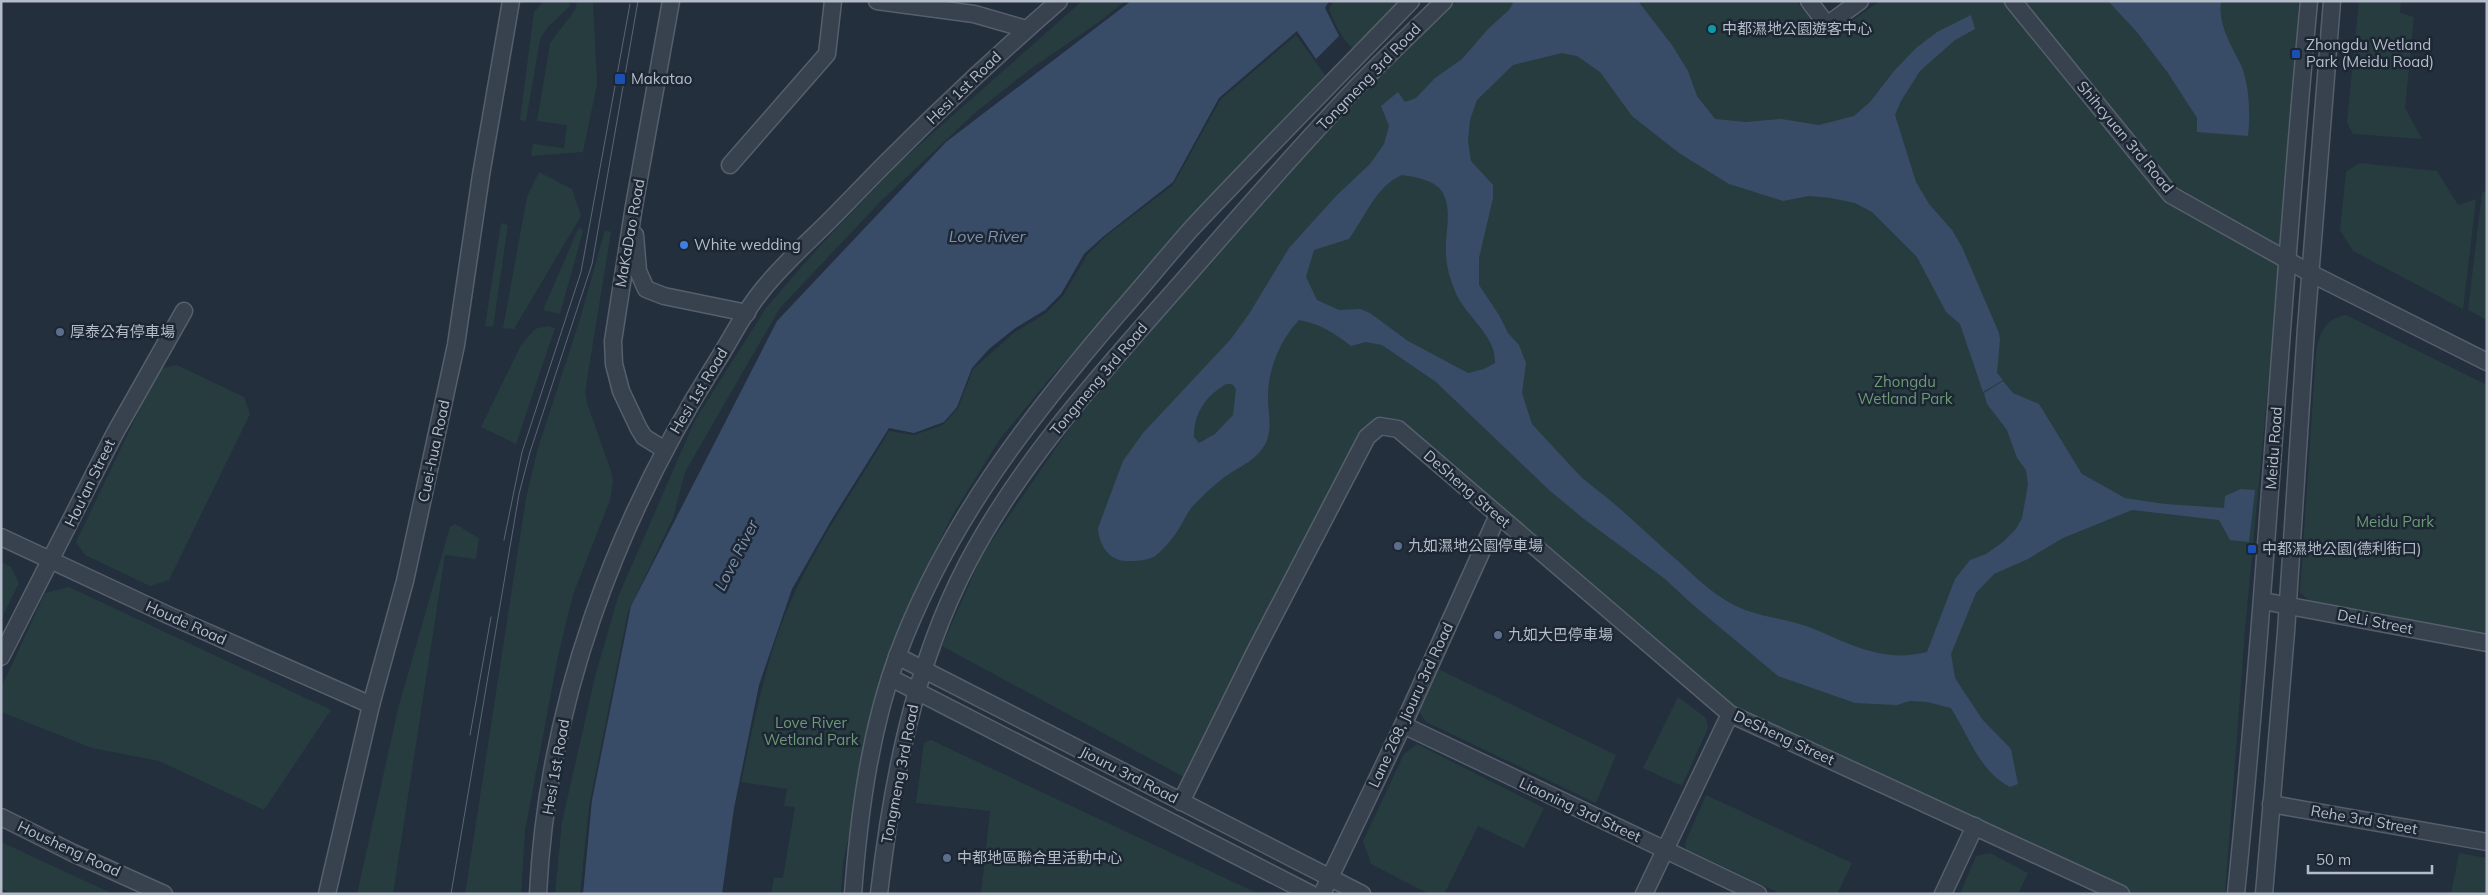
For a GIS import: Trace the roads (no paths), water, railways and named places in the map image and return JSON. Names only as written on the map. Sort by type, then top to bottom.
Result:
[{"type":"street","name":"Cuei-hua Road","points":[[327,894],[371,705],[405,581],[456,345],[481,176],[511,1]]},
{"type":"street","name":"MaKaDao Road","points":[[665,450],[644,437],[639,429],[621,391],[614,364],[616,312],[671,1]]},
{"type":"street","points":[[730,165],[827,54],[833,1]]},
{"type":"street","points":[[878,1],[974,14],[1026,29]]},
{"type":"street","name":"Hesi 1st Road","points":[[538,894],[549,801],[558,747],[582,649],[607,577],[665,450],[685,411],[760,292],[889,159],[1026,29],[1059,1]]},
{"type":"street","name":"Tongmeng 3rd Road","points":[[852,894],[876,726],[897,656],[942,555],[991,475],[1051,392],[1191,229],[1411,1]]},
{"type":"street","name":"Tongmeng 3rd Road","points":[[879,894],[892,799],[905,734],[917,691],[939,628],[967,565],[1010,492],[1075,404],[1351,92],[1444,1]]},
{"type":"street","points":[[1809,1],[1828,25],[1860,1]]},
{"type":"street","name":"Shihcyuan 3rd Road","points":[[2013,1],[2171,195],[2287,258],[2310,273]]},
{"type":"street","name":"Meidu Road","points":[[2236,894],[2263,601],[2287,258],[2309,1]]},
{"type":"street","name":"Meidu Road","points":[[2264,894],[2332,1]]},
{"type":"street","points":[[634,206],[638,271],[646,289],[664,296],[747,313]]},
{"type":"street","points":[[2310,273],[2487,362]]},
{"type":"street","name":"Hou'an Street","points":[[1,657],[52,562],[115,433],[184,311]]},
{"type":"street","name":"DeSheng Street","points":[[1181,802],[1255,652],[1366,437],[1380,426],[1398,429],[1730,714],[2121,894]]},
{"type":"street","name":"Lane 268, Jiouru 3rd Road","points":[[1322,894],[1403,725],[1498,515]]},
{"type":"street","name":"Houde Road","points":[[1,537],[52,562],[371,705]]},
{"type":"street","name":"DeLi Street","points":[[2263,601],[2487,643]]},
{"type":"street","name":"Jiouru 3rd Road","points":[[897,656],[1362,894]]},
{"type":"street","name":"Jiouru 3rd Road","points":[[891,678],[1311,894]]},
{"type":"street","points":[[1644,894],[1730,714]]},
{"type":"street","name":"Liaoning 3rd Street","points":[[1403,725],[1758,894]]},
{"type":"street","name":"Rehe 3rd Street","points":[[2270,804],[2487,842]]},
{"type":"street","name":"Housheng Road","points":[[1,817],[73,853],[164,894]]},
{"type":"street","points":[[1943,894],[1975,826]]},
{"type":"street","points":[[857,852],[884,856]]},
{"type":"water","name":"Love River","points":[[1131,1],[1329,1],[1325,8],[1339,36],[1316,59],[1297,31],[1219,98],[1173,182],[1084,254],[1061,294],[1045,310],[1014,329],[989,349],[972,368],[957,407],[944,422],[914,433],[889,428],[832,519],[792,589],[759,685],[734,808],[722,894],[583,894],[592,800],[631,606],[777,321],[946,142]]},
{"type":"water","points":[[1514,1],[1638,1],[1672,45],[1688,71],[1697,96],[1715,119],[1746,122],[1781,119],[1819,125],[1854,116],[1870,102],[1894,71],[1916,48],[1937,32],[1971,15],[1975,29],[1955,40],[1920,71],[1901,101],[1895,115],[1916,182],[1929,204],[1952,230],[1962,247],[1999,333],[1997,373],[2003,380],[1983,392],[1960,324],[1946,312],[1917,257],[1872,212],[1855,203],[1831,198],[1809,196],[1783,201],[1729,184],[1679,153],[1632,116],[1600,72],[1577,56],[1562,53],[1513,65],[1477,100],[1470,120],[1468,141],[1471,161],[1493,185],[1493,198],[1479,258],[1479,285],[1499,315],[1508,333],[1519,345],[1526,363],[1522,393],[1532,424],[1582,478],[1619,508],[1693,575],[1734,605],[1763,615],[1804,625],[1869,651],[1897,655],[1927,652],[1955,579],[1970,560],[1986,554],[2003,542],[2016,529],[2022,518],[2028,485],[2026,470],[2017,458],[2007,430],[1987,404],[1984,393],[2003,381],[2013,393],[2039,404],[2082,474],[2125,498],[2165,504],[2224,508],[2225,496],[2241,489],[2255,490],[2249,542],[2230,540],[2219,520],[2132,510],[2063,538],[2028,559],[1994,574],[1976,593],[1951,654],[1955,678],[1982,719],[2011,749],[2018,784],[2010,787],[1990,772],[1982,762],[1951,708],[1927,702],[1910,701],[1897,705],[1855,703],[1778,676],[1665,579],[1584,519],[1549,490],[1436,382],[1382,345],[1366,342],[1351,346],[1327,330],[1307,322],[1299,320],[1292,328],[1281,346],[1272,367],[1268,388],[1270,425],[1267,440],[1260,452],[1219,481],[1200,498],[1172,539],[1152,558],[1120,560],[1110,555],[1106,550],[1100,540],[1098,528],[1123,461],[1143,433],[1230,340],[1249,314],[1289,248],[1337,195],[1370,164],[1384,144],[1389,126],[1381,106],[1398,92],[1405,102],[1416,98],[1435,78],[1462,59],[1489,28],[1509,10]],"holes":[[[1402,175],[1430,182],[1443,193],[1448,211],[1446,255],[1450,279],[1460,300],[1491,343],[1494,353],[1495,363],[1484,369],[1468,373],[1408,341],[1370,313],[1360,309],[1339,310],[1317,300],[1306,277],[1314,250],[1349,239],[1378,194],[1393,180]],[[1226,384],[1232,384],[1236,389],[1233,415],[1215,434],[1199,443],[1194,437],[1199,412],[1207,399]]]},
{"type":"water","points":[[2108,1],[2221,1],[2223,25],[2243,70],[2247,89],[2249,109],[2248,136],[2197,132],[2197,118],[2168,73],[2136,31]]},
{"type":"tram line","points":[[451,894],[519,494],[530,452],[592,264],[638,1]]},
{"type":"tram line","points":[[504,540],[522,452],[581,272],[630,4]]},
{"type":"tram line","points":[[470,735],[491,617]]},
{"type":"place","name":"中都濕地公園遊客中心","points":[[1712,29]]},
{"type":"place","name":"Zhongdu Wetland Park (Meidu Road)","points":[[2296,54]]},
{"type":"place","name":"Makatao","points":[[620,79]]},
{"type":"place","name":"White wedding","points":[[684,245]]},
{"type":"place","name":"厚泰公有停車場","points":[[60,332]]},
{"type":"place","name":"九如濕地公園停車場","points":[[1398,546]]},
{"type":"place","name":"中都濕地公園(德利街口)","points":[[2252,549]]},
{"type":"place","name":"九如大巴停車場","points":[[1498,635]]},
{"type":"place","name":"中都地區聯合里活動中心","points":[[947,858]]},
{"type":"park label","name":"Zhongdu Wetland Park","points":[[1905,390]]},
{"type":"park label","name":"Meidu Park","points":[[2395,522]]},
{"type":"park label","name":"Love River Wetland Park","points":[[811,732]]}]
